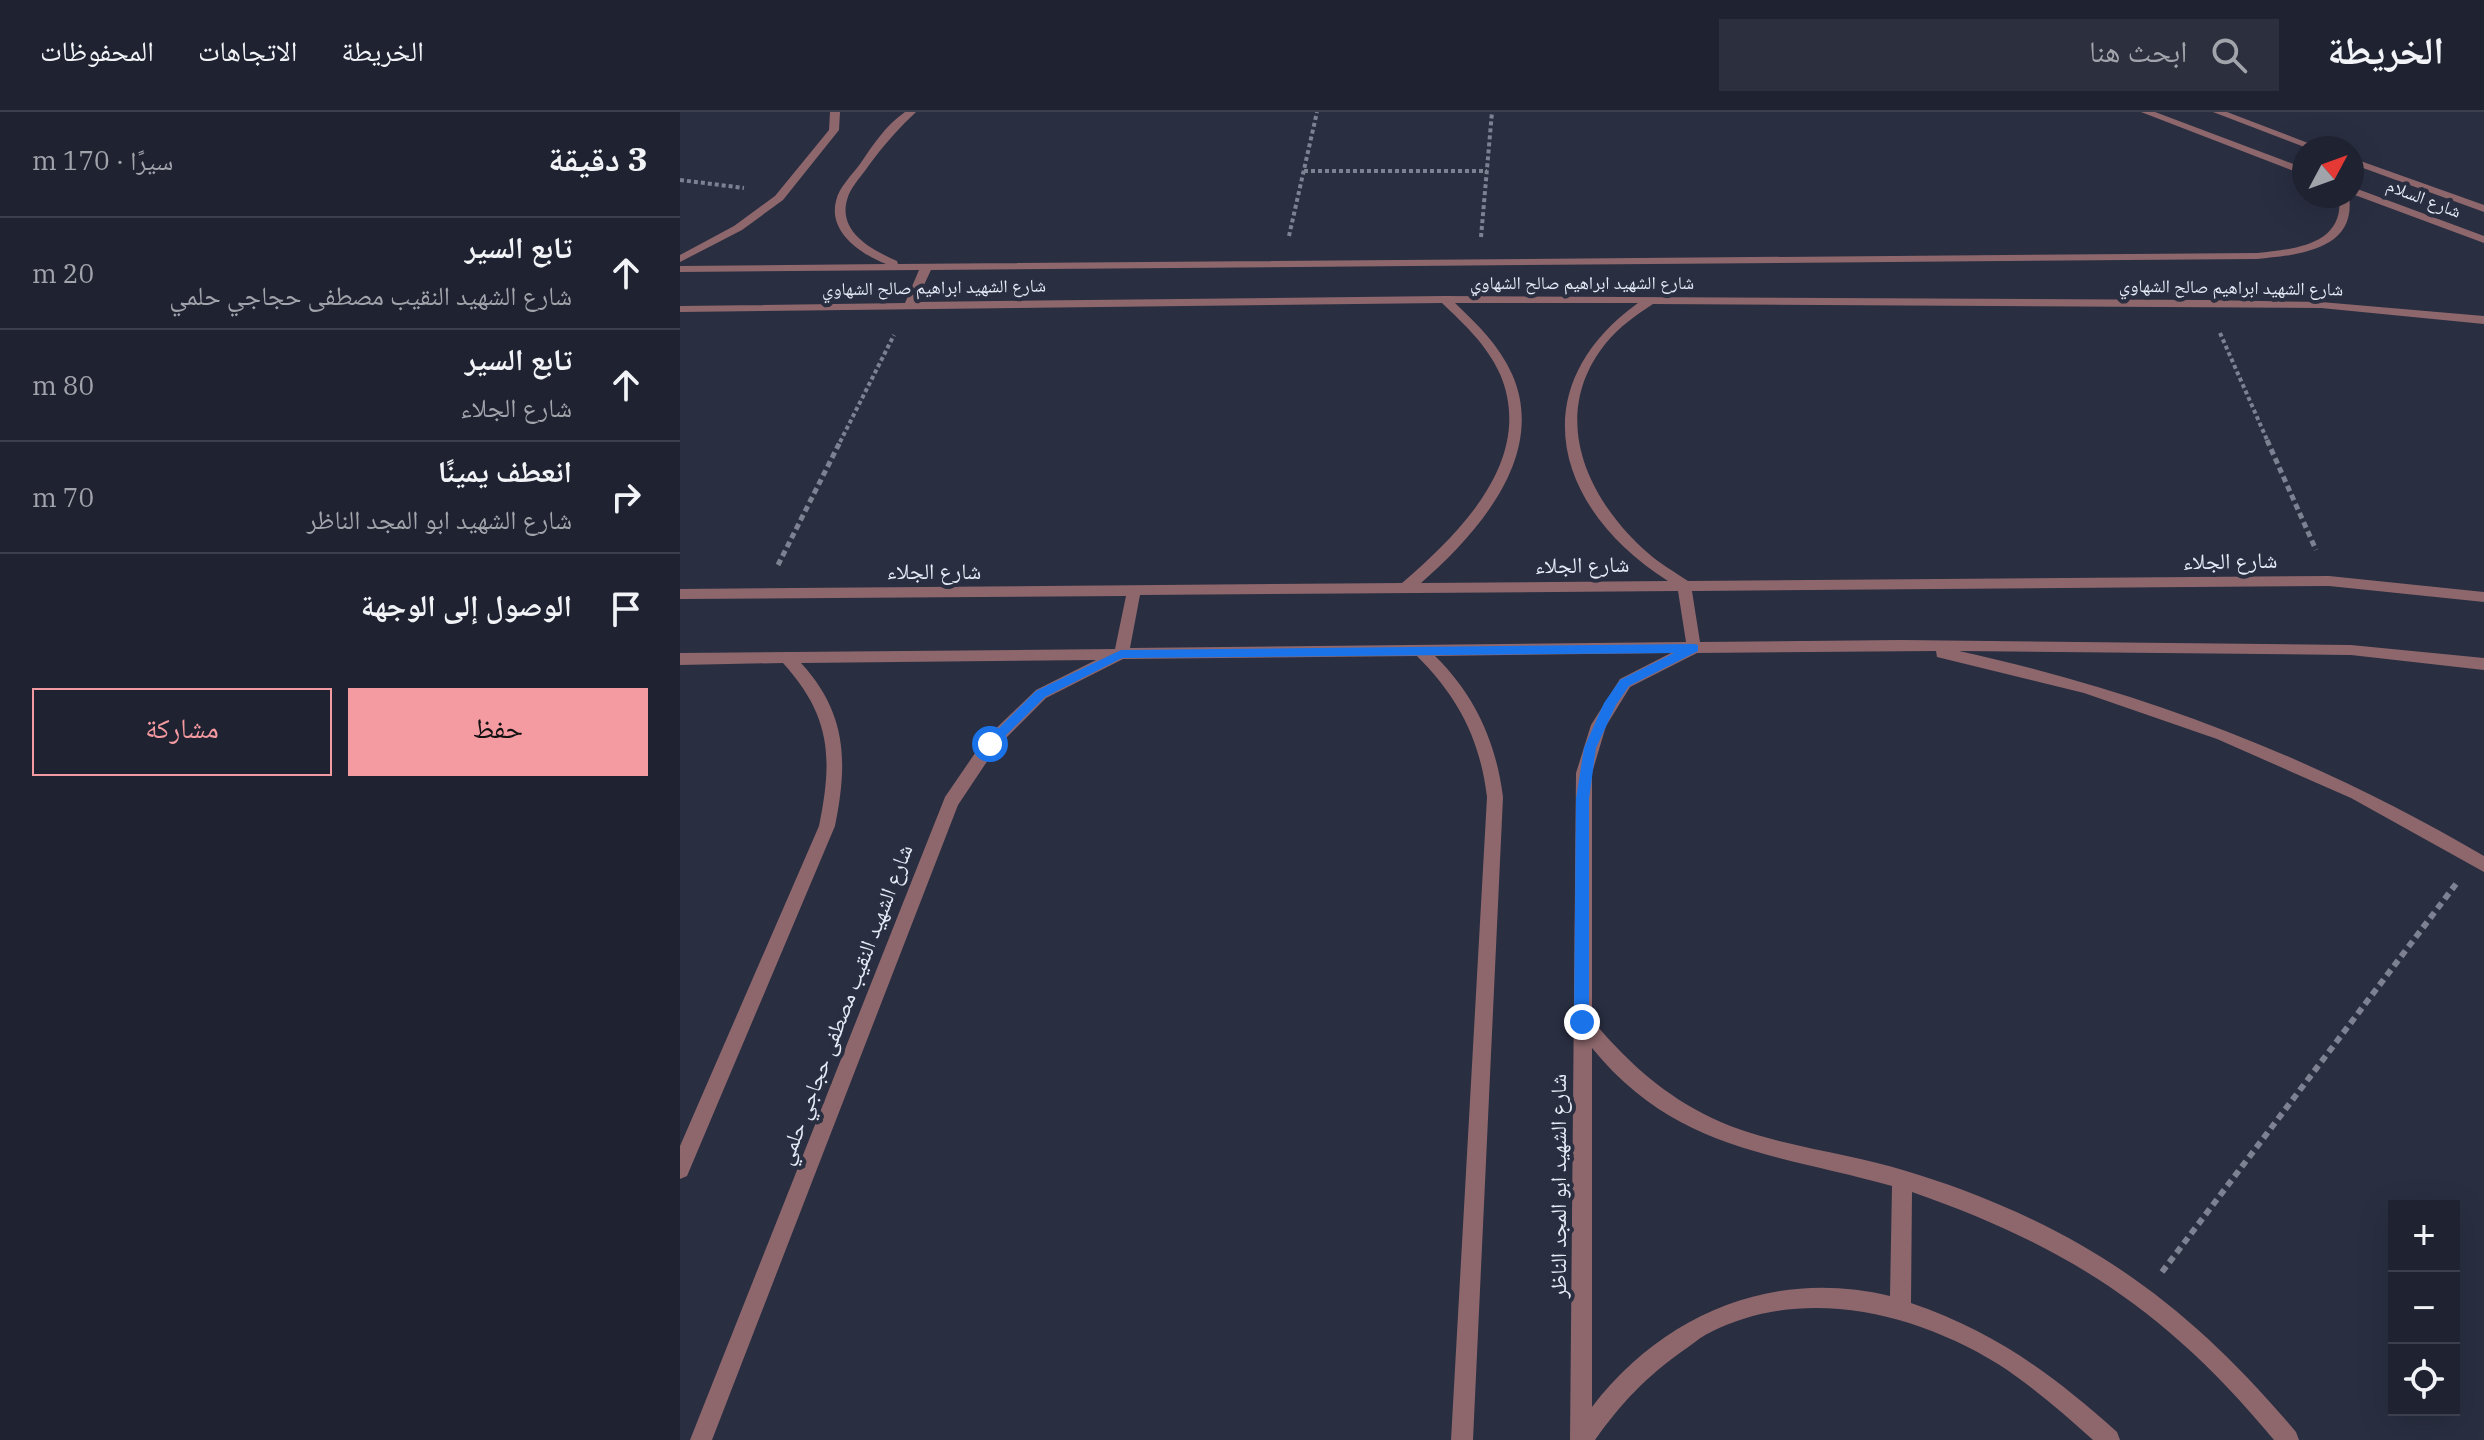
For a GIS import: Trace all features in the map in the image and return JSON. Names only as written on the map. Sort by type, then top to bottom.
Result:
[{"type":"street","points":[[680,259],[738,228],[779,198],[834,130],[835,112]]},
{"type":"street","points":[[903,266],[859,246],[844,224],[841,200],[885,134],[911,112]]},
{"type":"street","points":[[2146,112],[2292,167]]},
{"type":"street","points":[[2218,112],[2292,139]]},
{"type":"street","name":"شارع السلام","points":[[2364,165],[2484,209]]},
{"type":"street","name":"شارع السلام","points":[[2364,195],[2484,240]]},
{"type":"street","name":"شارع الشهيد ابراهيم صالح الشهاوي","points":[[680,269],[2271,255],[2309,248],[2328,239],[2341,228],[2345,208]]},
{"type":"street","points":[[909,306],[927,266]]},
{"type":"street","points":[[1406,588],[1443,559],[1473,527],[1495,494],[1509,462],[1514,430],[1513,399],[1505,370],[1490,344],[1470,320],[1445,299]]},
{"type":"street","name":"شارع الشهيد ابراهيم صالح الشهاوي","points":[[680,309],[1445,299],[2206,303],[2321,305],[2484,320]]},
{"type":"street","points":[[1650,300],[1622,320],[1598,344],[1581,370],[1571,399],[1569,430],[1575,462],[1589,495],[1612,527],[1644,558],[1684,585],[1694,648]]},
{"type":"street","name":"شارع الجلاء","points":[[680,594],[2329,581],[2483,600]]},
{"type":"street","points":[[1121,654],[1134,590]]},
{"type":"street","points":[[1901,645],[2023,671],[2179,718],[2275,757],[2374,803],[2479,862]]},
{"type":"street","points":[[680,659],[1901,645],[2351,650],[2484,664]]},
{"type":"street","name":"شارع الشهيد ابو المجد الناظر","points":[[1581,1440],[1582,799],[1590,748],[1605,714],[1625,683],[1694,648]]},
{"type":"street","points":[[1421,651],[1454,685],[1479,726],[1493,772],[1495,797],[1462,1440]]},
{"type":"street","name":"شارع الشهيد النقيب مصطفى حجاجي حلمي","points":[[701,1440],[951,802],[990,744],[1041,694],[1121,654]]},
{"type":"street","points":[[680,1169],[827,826],[835,795],[835,740],[829,716],[819,694],[787,658]]},
{"type":"street","points":[[1582,1022],[1621,1068],[1686,1117],[1732,1138],[1902,1179],[2024,1224],[2085,1255],[2145,1295],[2227,1368],[2288,1440]]},
{"type":"street","points":[[1900,1307],[1902,1179]]},
{"type":"street","points":[[1581,1440],[1610,1400],[1644,1365],[1682,1337],[1722,1317],[1766,1303],[1817,1297],[1871,1300],[1900,1307],[1976,1338],[2073,1406],[2109,1440]]},
{"type":"path","points":[[1283,263],[1317,112]]},
{"type":"path","points":[[1478,262],[1492,112]]},
{"type":"path","points":[[1304,171],[1487,171]]},
{"type":"path","points":[[680,180],[732,185],[779,198]]},
{"type":"path","points":[[2206,303],[2329,581]]},
{"type":"path","points":[[763,593],[909,306]]},
{"type":"path","points":[[2145,1295],[2479,862]]},
{"type":"route","points":[[990,744],[1041,694],[1121,654],[1694,648],[1625,683],[1599,725],[1590,748],[1582,799],[1582,1022]]}]
